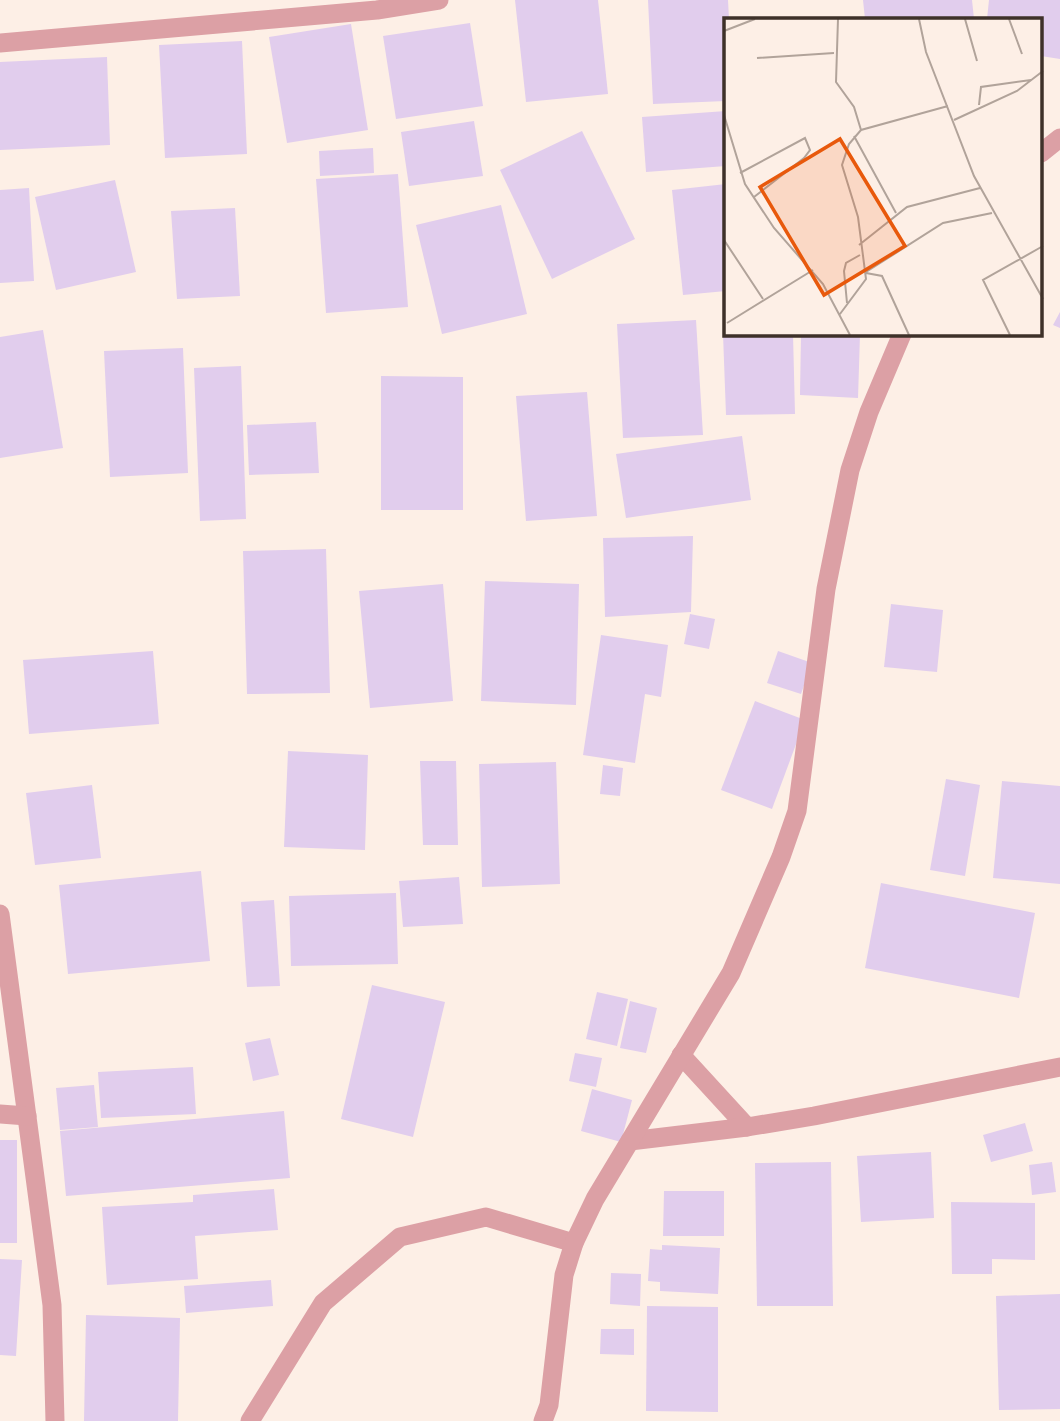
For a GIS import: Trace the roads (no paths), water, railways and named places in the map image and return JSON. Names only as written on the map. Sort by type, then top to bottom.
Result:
[{"type":"street","points":[[0,43],[377,10],[439,0]]},
{"type":"street","points":[[1042,152],[1060,138]]},
{"type":"street","points":[[543,1421],[549,1405],[564,1275],[574,1243],[595,1199],[731,973],[781,857],[797,811],[826,589],[850,470],[869,412],[901,336]]},
{"type":"street","points":[[0,914],[52,1306],[55,1421]]},
{"type":"street","points":[[681,1055],[747,1127]]},
{"type":"street","points":[[630,1141],[814,1116],[1060,1067]]},
{"type":"street","points":[[0,1114],[27,1116]]},
{"type":"street","points":[[250,1421],[323,1303],[400,1237],[486,1217],[574,1243]]}]
